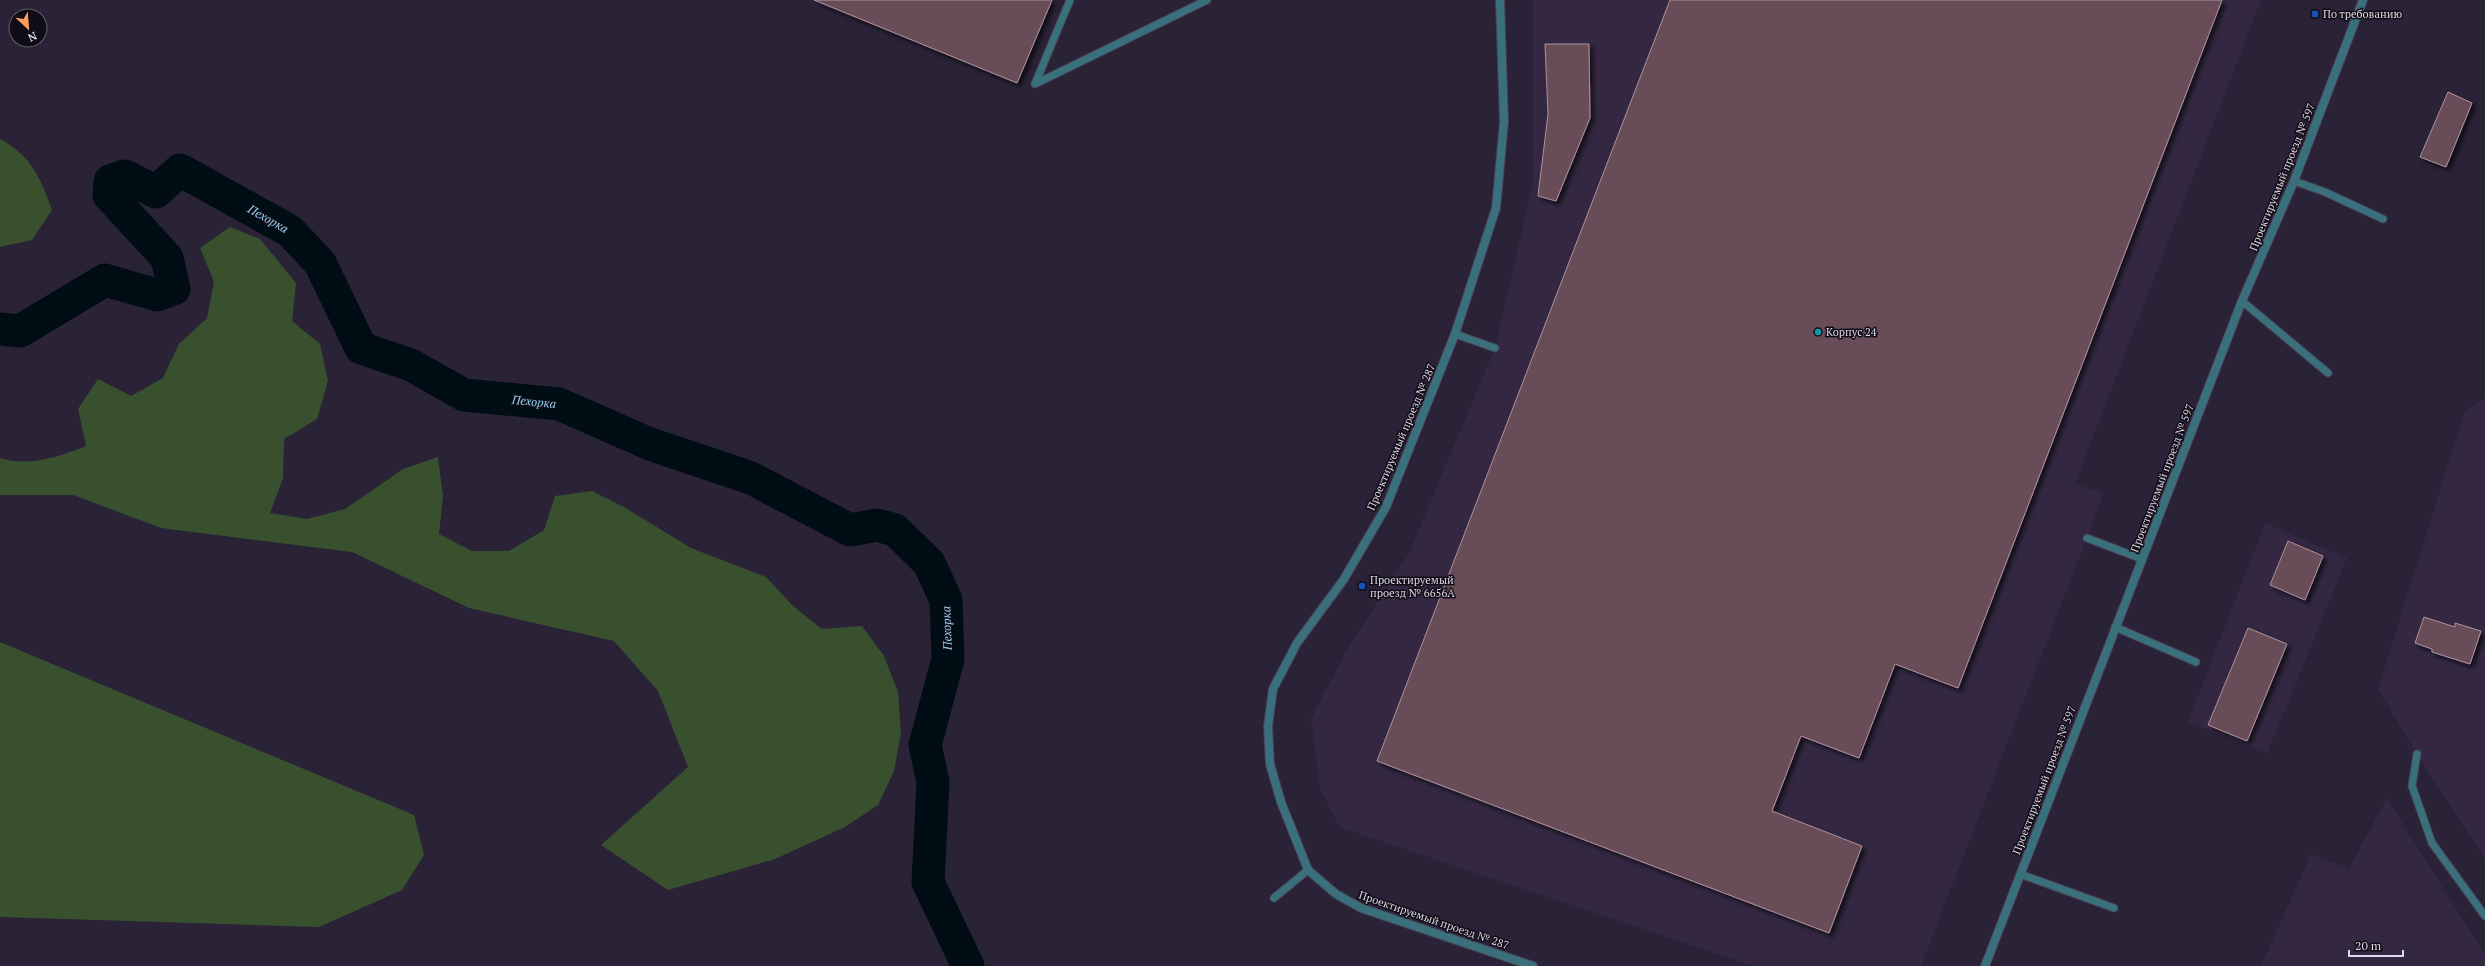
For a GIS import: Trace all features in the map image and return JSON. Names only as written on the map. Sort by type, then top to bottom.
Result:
[{"type":"street","name":"Проектируемый проезд № 287","points":[[1500,0],[1504,122],[1496,208],[1455,334],[1386,507],[1344,579],[1297,643],[1273,689],[1268,726],[1270,764],[1281,802],[1308,870],[1336,894],[1361,908],[1534,966]]},
{"type":"street","name":"Проектируемый проезд № 597","points":[[1985,966],[2242,301],[2294,181],[2363,0]]},
{"type":"lane","points":[[1070,0],[1035,84],[1207,0]]},
{"type":"lane","points":[[2294,181],[2325,192],[2383,219]]},
{"type":"lane","points":[[2242,301],[2328,373]]},
{"type":"lane","points":[[1455,334],[1495,348]]},
{"type":"lane","points":[[2087,538],[2142,559]]},
{"type":"lane","points":[[2115,627],[2196,662]]},
{"type":"lane","points":[[2417,754],[2412,786],[2432,843],[2485,916]]},
{"type":"lane","points":[[1274,898],[1308,870]]},
{"type":"lane","points":[[2020,874],[2114,908]]},
{"type":"shaded area","name":"Корпус 24","points":[[1533,0],[2261,0],[2075,484],[2104,494],[1921,966],[1753,966],[1339,827],[1320,789],[1311,719],[1345,653],[1409,553],[1495,348],[1533,182]]},
{"type":"shaded area","points":[[2485,398],[2485,859],[2417,754],[2378,689],[2465,410]]},
{"type":"shaded area","points":[[2265,523],[2347,558],[2267,754],[2188,722]]},
{"type":"shaded area","points":[[2387,798],[2485,955],[2485,966],[2261,966],[2311,854],[2349,868]]},
{"type":"green space","points":[[0,139],[20,152],[34,169],[44,188],[52,210],[32,240],[0,247]]},
{"type":"green space","points":[[230,227],[260,239],[296,283],[292,321],[320,344],[328,381],[317,419],[284,439],[283,478],[270,513],[307,519],[345,509],[403,469],[438,457],[443,496],[439,534],[472,551],[509,551],[544,530],[555,496],[592,491],[624,507],[691,548],[766,577],[793,606],[822,629],[862,626],[884,656],[898,692],[901,733],[894,771],[878,805],[845,827],[775,859],[668,890],[601,845],[688,767],[658,691],[614,641],[469,608],[352,552],[161,528],[73,495],[0,495],[0,458],[11,461],[43,460],[86,446],[78,409],[98,379],[131,396],[163,378],[179,344],[207,318],[214,282],[200,248]]},
{"type":"green space","points":[[0,642],[414,815],[424,855],[402,890],[319,927],[0,917]]},
{"type":"building","points":[[814,0],[1052,0],[1017,83]]},
{"type":"building","name":"Корпус 24","points":[[1670,0],[2222,0],[1958,688],[1895,664],[1859,758],[1801,736],[1772,811],[1862,846],[1829,933],[1377,761]]},
{"type":"building","points":[[1545,44],[1589,44],[1590,118],[1556,201],[1538,196],[1548,114]]},
{"type":"building","points":[[2448,92],[2472,103],[2446,167],[2420,157]]},
{"type":"building","points":[[2288,541],[2323,556],[2305,600],[2270,585]]},
{"type":"building","points":[[2424,617],[2455,627],[2455,623],[2481,631],[2470,664],[2432,652],[2432,649],[2415,643]]},
{"type":"building","points":[[2248,628],[2287,644],[2247,741],[2208,725]]},
{"type":"waterway","name":"Пехорка","points":[[0,329],[20,331],[105,280],[157,295],[174,289],[167,258],[109,195],[110,181],[125,176],[156,192],[180,170],[290,231],[320,263],[361,348],[411,365],[464,395],[559,404],[650,444],[751,478],[850,530],[877,525],[895,530],[929,563],[946,600],[948,659],[925,745],[933,782],[928,882],[968,966]]},
{"type":"place","name":"По требованию","points":[[2315,14]]},
{"type":"place","name":"Корпус 24","points":[[1818,332]]},
{"type":"place","name":"Проектируемый проезд № 6656А","points":[[1362,586]]}]
